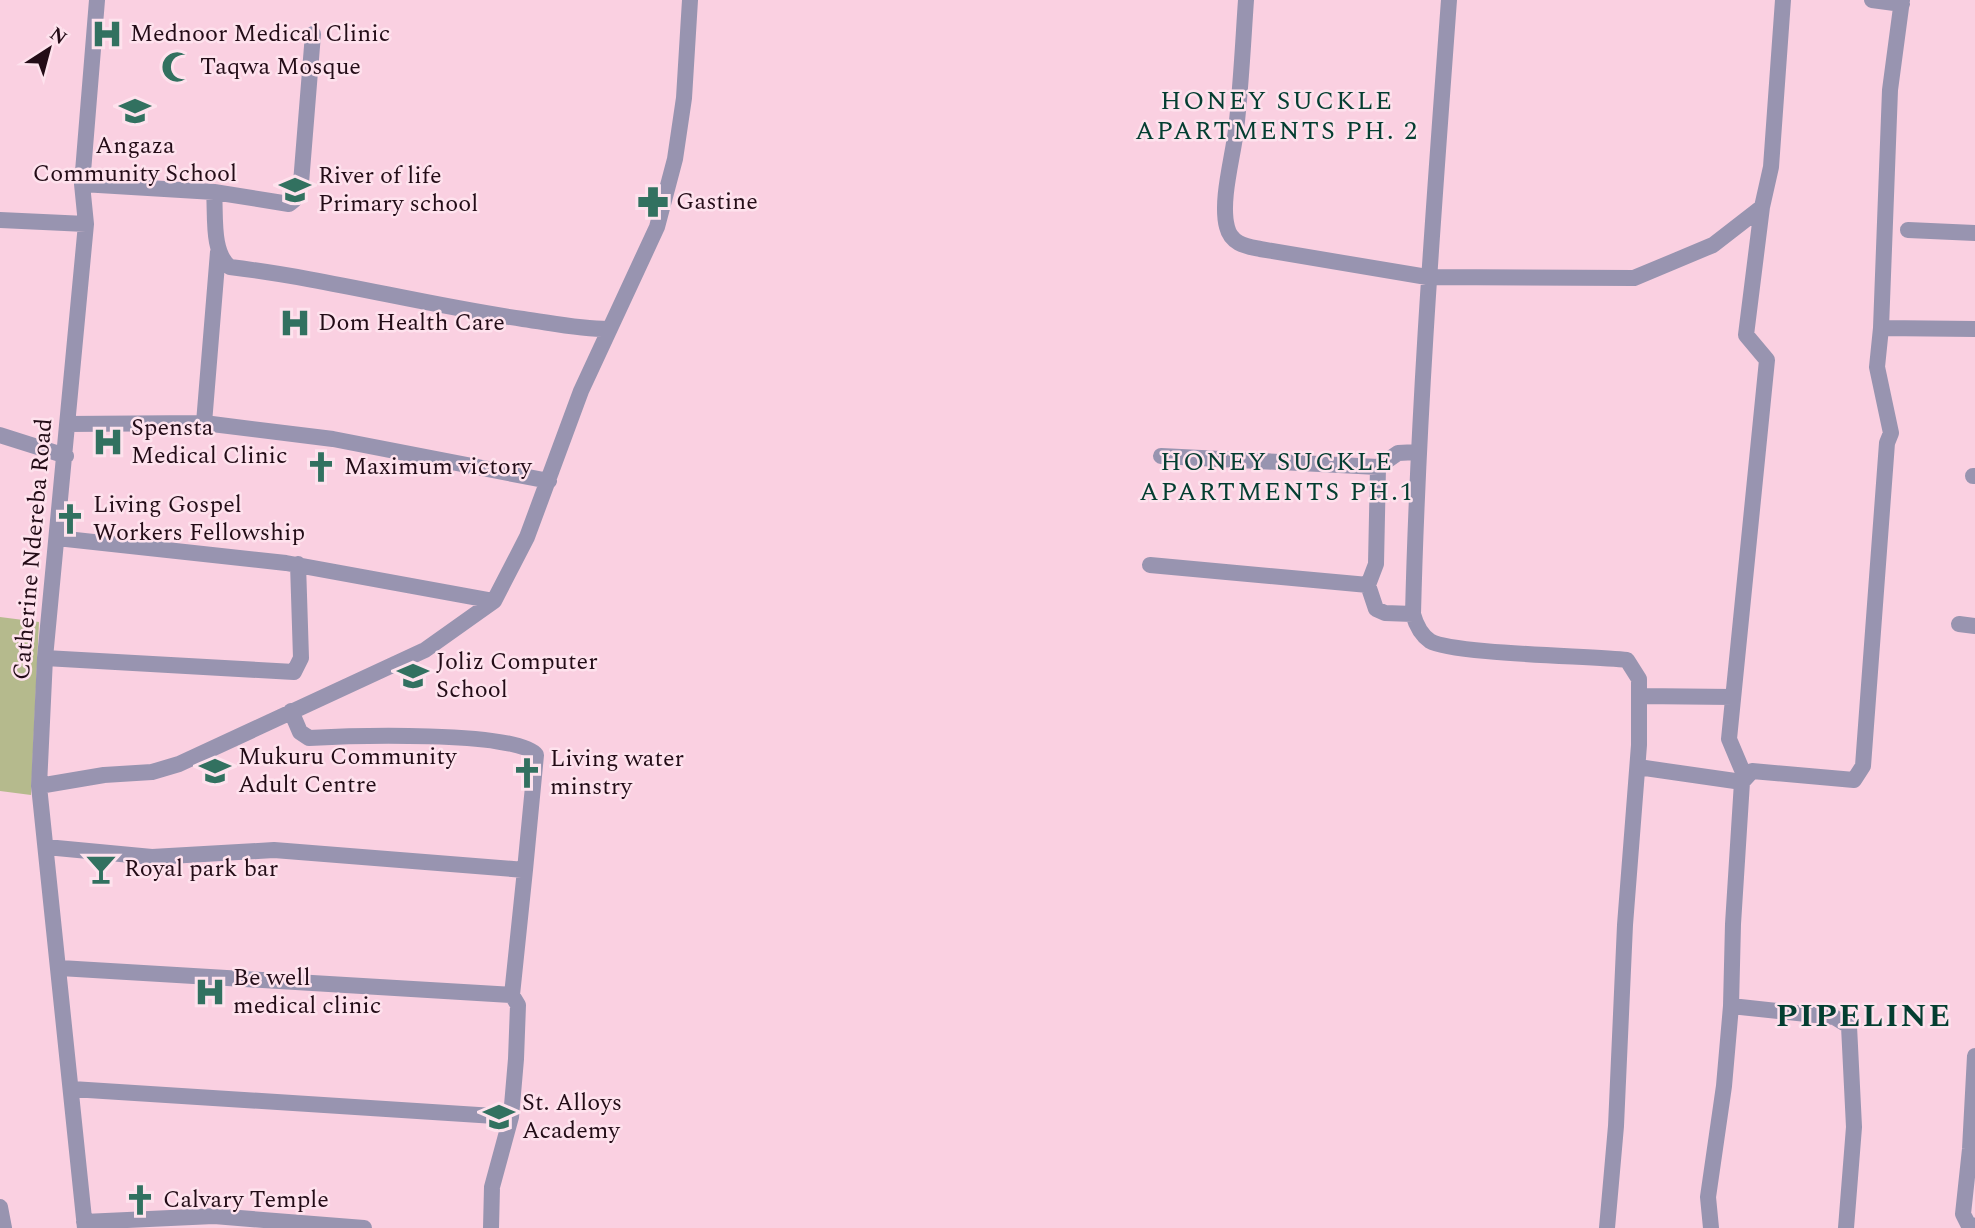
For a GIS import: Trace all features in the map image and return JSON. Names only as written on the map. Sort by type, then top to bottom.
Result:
[{"type":"street","name":"Catherine Ndereba Road","points":[[85,1225],[39,786],[45,658],[86,224],[82,184],[97,0]]},
{"type":"street","points":[[39,786],[104,775],[152,772],[170,767],[241,738],[291,711],[425,650],[494,601],[527,537],[581,391],[657,227],[675,159],[684,99],[690,0]]},
{"type":"street","points":[[1246,0],[1237,128],[1225,212],[1232,239],[1240,244],[1427,276],[1634,278],[1713,244],[1762,207]]},
{"type":"street","points":[[1449,0],[1427,276],[1417,452],[1413,614],[1418,629],[1432,642],[1474,649],[1627,660],[1639,679],[1638,767],[1625,925],[1616,1126],[1607,1228]]},
{"type":"street","points":[[1712,1228],[1708,1197],[1724,1086],[1731,1006],[1744,780],[1729,739],[1766,360],[1746,335],[1762,207],[1772,167],[1783,0]]},
{"type":"street","points":[[1744,780],[1752,771],[1854,780],[1861,772],[1887,443],[1891,433],[1877,367],[1881,328],[1890,90],[1902,2],[1872,0]]},
{"type":"street","points":[[82,184],[214,192],[289,204],[294,200],[301,183],[313,34]]},
{"type":"street","points":[[204,424],[218,252],[214,192]]},
{"type":"street","points":[[0,220],[86,224]]},
{"type":"street","points":[[1908,230],[1975,233]]},
{"type":"street","points":[[218,252],[222,261],[230,267],[306,276],[490,315],[582,329],[608,329]]},
{"type":"street","points":[[1881,328],[1975,329]]},
{"type":"street","points":[[67,424],[204,424],[333,439],[549,481]]},
{"type":"street","points":[[0,435],[66,456]]},
{"type":"street","points":[[1161,456],[1378,467],[1398,453],[1417,452]]},
{"type":"street","points":[[1378,467],[1376,564],[1368,585],[1376,609],[1385,613],[1413,614]]},
{"type":"street","points":[[57,538],[298,565],[494,601]]},
{"type":"street","points":[[45,658],[294,672],[301,658],[298,565]]},
{"type":"street","points":[[1150,565],[1368,585]]},
{"type":"street","points":[[1639,696],[1733,697]]},
{"type":"street","points":[[291,711],[300,732],[309,738],[394,734],[512,743],[531,748],[536,755],[512,995],[517,1005],[518,1019],[511,1117],[492,1187],[491,1228]]},
{"type":"street","points":[[1638,767],[1744,780]]},
{"type":"street","points":[[46,847],[152,857],[274,850],[525,870]]},
{"type":"street","points":[[60,968],[512,995]]},
{"type":"street","points":[[1731,1006],[1834,1017],[1849,1026],[1854,1127],[1846,1228]]},
{"type":"street","points":[[1975,1056],[1970,1149],[1963,1213],[1968,1224],[1975,1226]]},
{"type":"street","points":[[72,1089],[511,1117]]},
{"type":"street","points":[[0,1207],[4,1228]]},
{"type":"street","points":[[85,1225],[214,1216],[364,1228]]},
{"type":"green space","points":[[0,617],[39,622],[31,795],[0,791]]},
{"type":"place","name":"Mednoor Medical Clinic","points":[[107,34]]},
{"type":"place","name":"Taqwa Mosque","points":[[177,67]]},
{"type":"place","name":"Angaza Community School","points":[[135,111]]},
{"type":"place","name":"River of life Primary school","points":[[295,190]]},
{"type":"place","name":"Gastine","points":[[653,202]]},
{"type":"place","name":"Dom Health Care","points":[[295,323]]},
{"type":"place","name":"Spensta Medical Clinic","points":[[108,442]]},
{"type":"place","name":"Maximum victory","points":[[321,467]]},
{"type":"place","name":"Living Gospel Workers Fellowship","points":[[70,519]]},
{"type":"place","name":"Joliz Computer School","points":[[413,676]]},
{"type":"place","name":"Mukuru Community Adult Centre","points":[[215,771]]},
{"type":"place","name":"Living water minstry","points":[[527,773]]},
{"type":"place","name":"Royal park bar","points":[[101,869]]},
{"type":"place","name":"Be well medical clinic","points":[[210,992]]},
{"type":"place","name":"St. Alloys Academy","points":[[499,1117]]},
{"type":"place","name":"Calvary Temple","points":[[140,1200]]},
{"type":"district","name":"HONEY SUCKLE APARTMENTS PH. 2","points":[[1277,116]]},
{"type":"district","name":"HONEY SUCKLE APARTMENTS PH.1","points":[[1277,477]]},
{"type":"district","name":"PIPELINE","points":[[1864,1016]]}]
